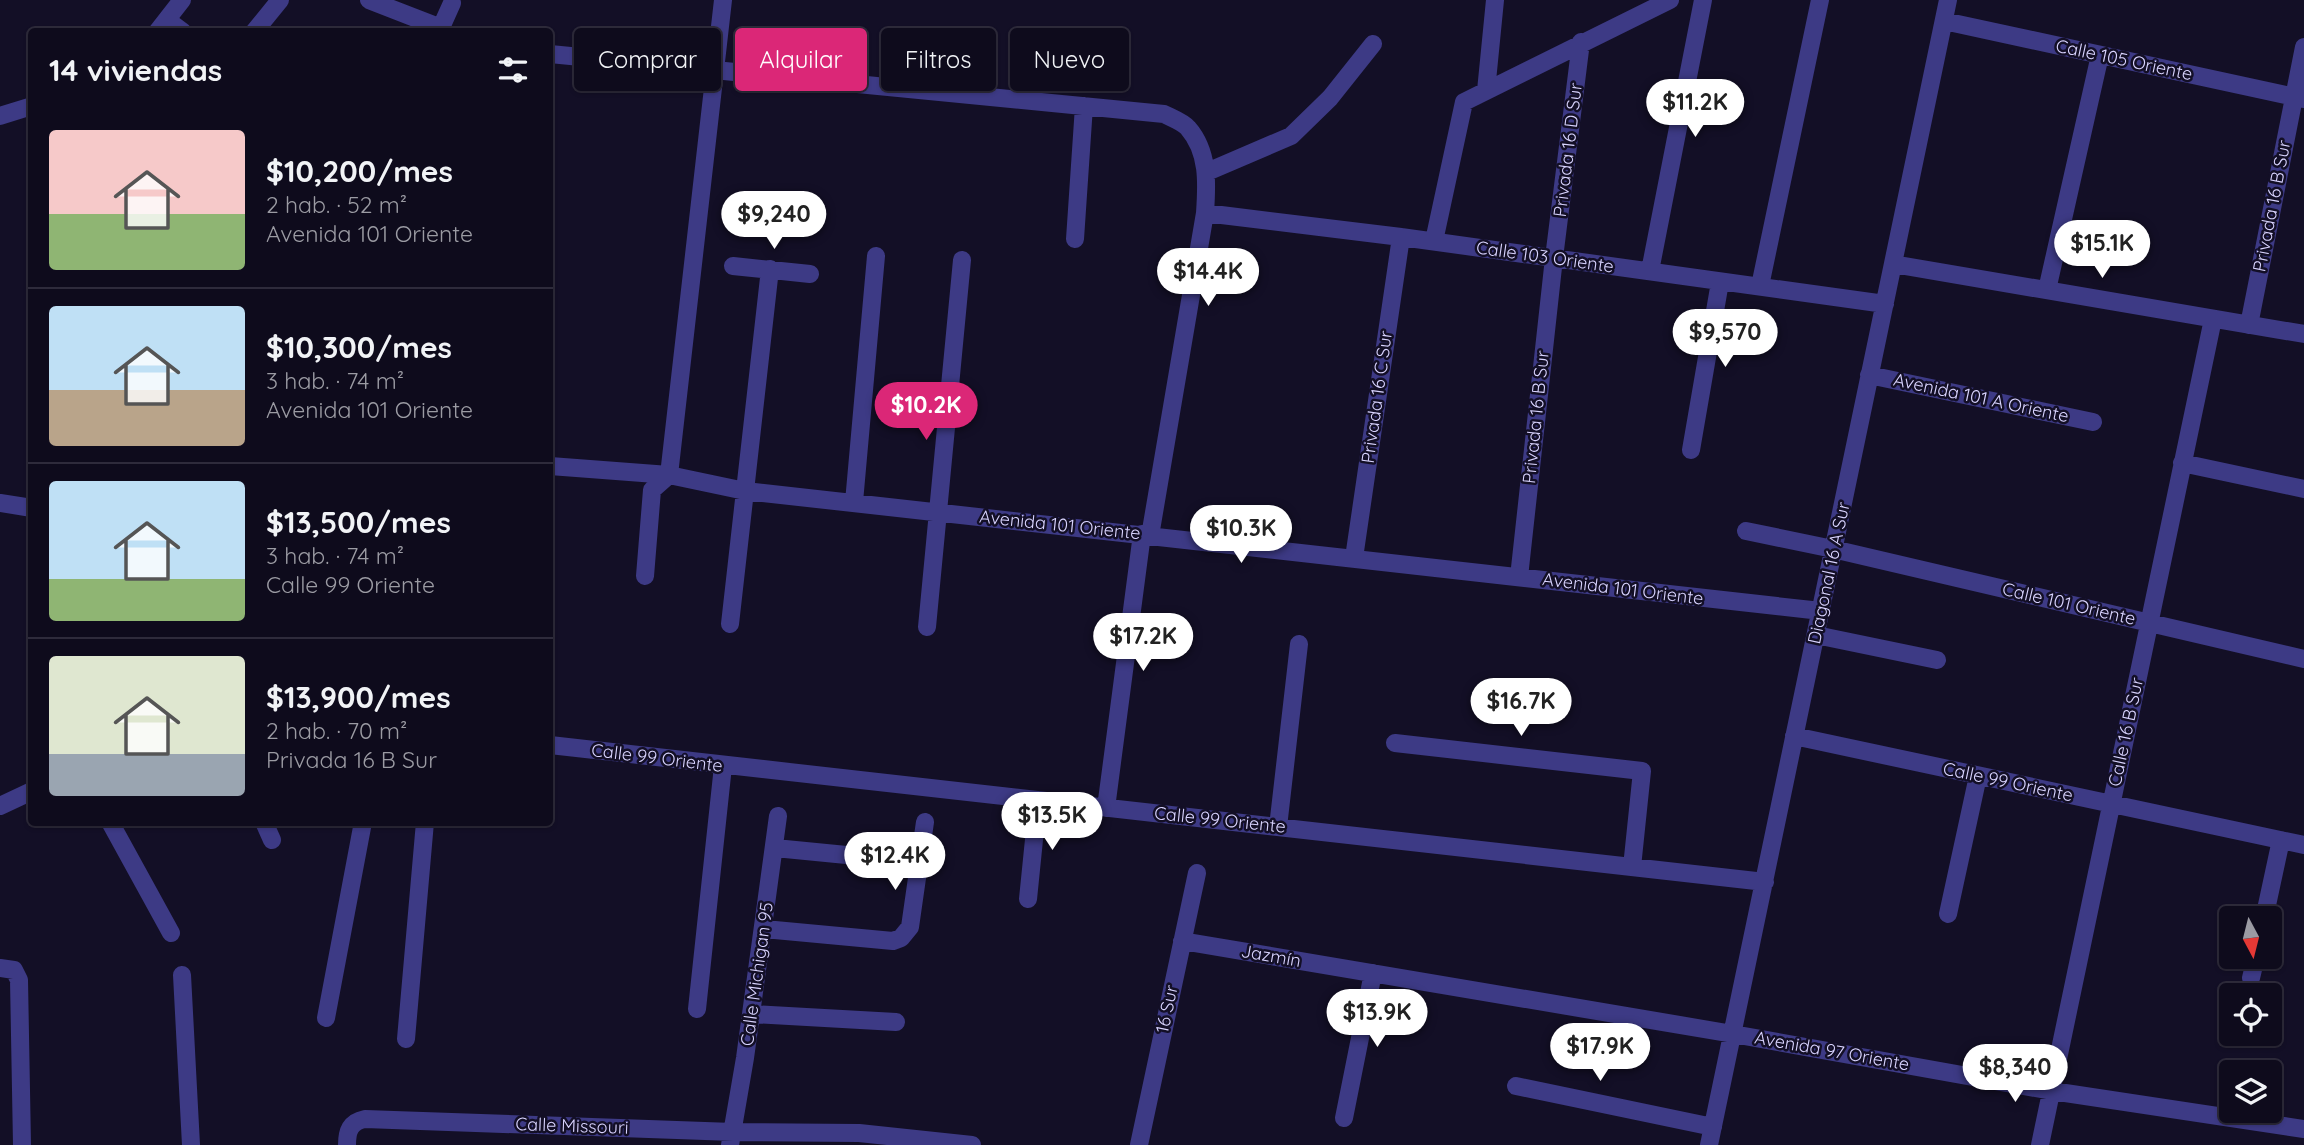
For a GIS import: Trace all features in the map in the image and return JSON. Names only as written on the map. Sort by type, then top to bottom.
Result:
[{"type":"street","points":[[162,25],[182,0]]},
{"type":"street","points":[[257,28],[280,0]]},
{"type":"street","points":[[369,0],[438,28]]},
{"type":"street","points":[[720,28],[723,0]]},
{"type":"street","points":[[1486,92],[1495,0]]},
{"type":"street","points":[[1434,241],[1464,102],[1670,0]]},
{"type":"street","points":[[1650,271],[1703,0]]},
{"type":"street","points":[[1760,286],[1820,0]]},
{"type":"street","name":"Diagonal 16 A Sur","points":[[1709,1145],[1948,0]]},
{"type":"street","points":[[440,28],[452,3]]},
{"type":"street","name":"Calle 105 Oriente","points":[[1944,21],[2298,98]]},
{"type":"street","name":"Privada 16 D Sur","points":[[1554,258],[1581,43]]},
{"type":"street","points":[[1207,172],[1291,136],[1330,99],[1373,44]]},
{"type":"street","name":"Privada 16 B Sur","points":[[2249,325],[2298,98],[2304,47]]},
{"type":"street","points":[[553,54],[574,56]]},
{"type":"street","points":[[2047,290],[2100,55]]},
{"type":"street","points":[[721,70],[1164,114],[1187,126],[1202,150],[1207,172],[1205,213],[1146,535],[1105,807]]},
{"type":"street","points":[[645,576],[652,490],[669,475],[714,91]]},
{"type":"street","points":[[1075,239],[1084,106]]},
{"type":"street","points":[[0,116],[28,107]]},
{"type":"street","name":"Calle 103 Oriente","points":[[1205,213],[1434,241],[1885,304]]},
{"type":"street","name":"Privada 16 C Sur","points":[[1354,558],[1401,237]]},
{"type":"street","points":[[854,502],[876,256]]},
{"type":"street","name":"Privada 16 B Sur","points":[[1519,577],[1554,258]]},
{"type":"street","points":[[927,627],[962,260]]},
{"type":"street","points":[[1893,264],[2304,334]]},
{"type":"street","points":[[733,266],[810,274]]},
{"type":"street","points":[[730,624],[770,270]]},
{"type":"street","points":[[1691,450],[1720,282]]},
{"type":"street","name":"Calle 16 B Sur","points":[[2040,1145],[2213,319]]},
{"type":"street","name":"Avenida 101 A Oriente","points":[[1869,374],[2093,422]]},
{"type":"street","points":[[2182,463],[2304,489]]},
{"type":"street","name":"Avenida 101 Oriente","points":[[553,466],[669,475],[745,491],[1821,611]]},
{"type":"street","points":[[0,503],[28,507]]},
{"type":"street","name":"Calle 101 Oriente","points":[[1746,531],[2304,659]]},
{"type":"street","points":[[1816,635],[1937,660]]},
{"type":"street","points":[[1278,827],[1299,644]]},
{"type":"street","name":"Calle 99 Oriente","points":[[1794,736],[2304,845]]},
{"type":"street","points":[[1395,743],[1642,771],[1632,867]]},
{"type":"street","name":"Calle 99 Oriente","points":[[553,745],[1765,882]]},
{"type":"street","points":[[697,1009],[723,766]]},
{"type":"street","points":[[1948,914],[1978,776]]},
{"type":"street","points":[[0,806],[28,794]]},
{"type":"street","points":[[1028,899],[1038,800]]},
{"type":"street","name":"Calle Michigan 95","points":[[732,1138],[764,929],[778,816]]},
{"type":"street","points":[[764,929],[893,940],[901,938],[909,927],[925,822]]},
{"type":"street","points":[[112,826],[171,933]]},
{"type":"street","points":[[266,826],[272,840]]},
{"type":"street","points":[[326,1018],[362,826]]},
{"type":"street","points":[[407,1039],[425,826]]},
{"type":"street","points":[[2267,906],[2281,840]]},
{"type":"street","points":[[775,848],[918,862]]},
{"type":"street","name":"16 Sur","points":[[1139,1145],[1197,873]]},
{"type":"street","name":"Jazmín","points":[[1182,941],[1732,1034]]},
{"type":"street","points":[[0,968],[11,968],[19,980],[22,1145]]},
{"type":"street","points":[[2251,978],[2253,970]]},
{"type":"street","points":[[1344,1118],[1373,973]]},
{"type":"street","points":[[182,975],[191,1145]]},
{"type":"street","points":[[751,1014],[896,1022]]},
{"type":"street","name":"Avenida 97 Oriente","points":[[1732,1034],[2052,1091],[2304,1129]]},
{"type":"street","points":[[1516,1086],[1713,1127]]},
{"type":"street","name":"Calle Missouri","points":[[347,1140],[356,1121],[365,1119],[732,1138],[858,1139],[972,1145]]}]
